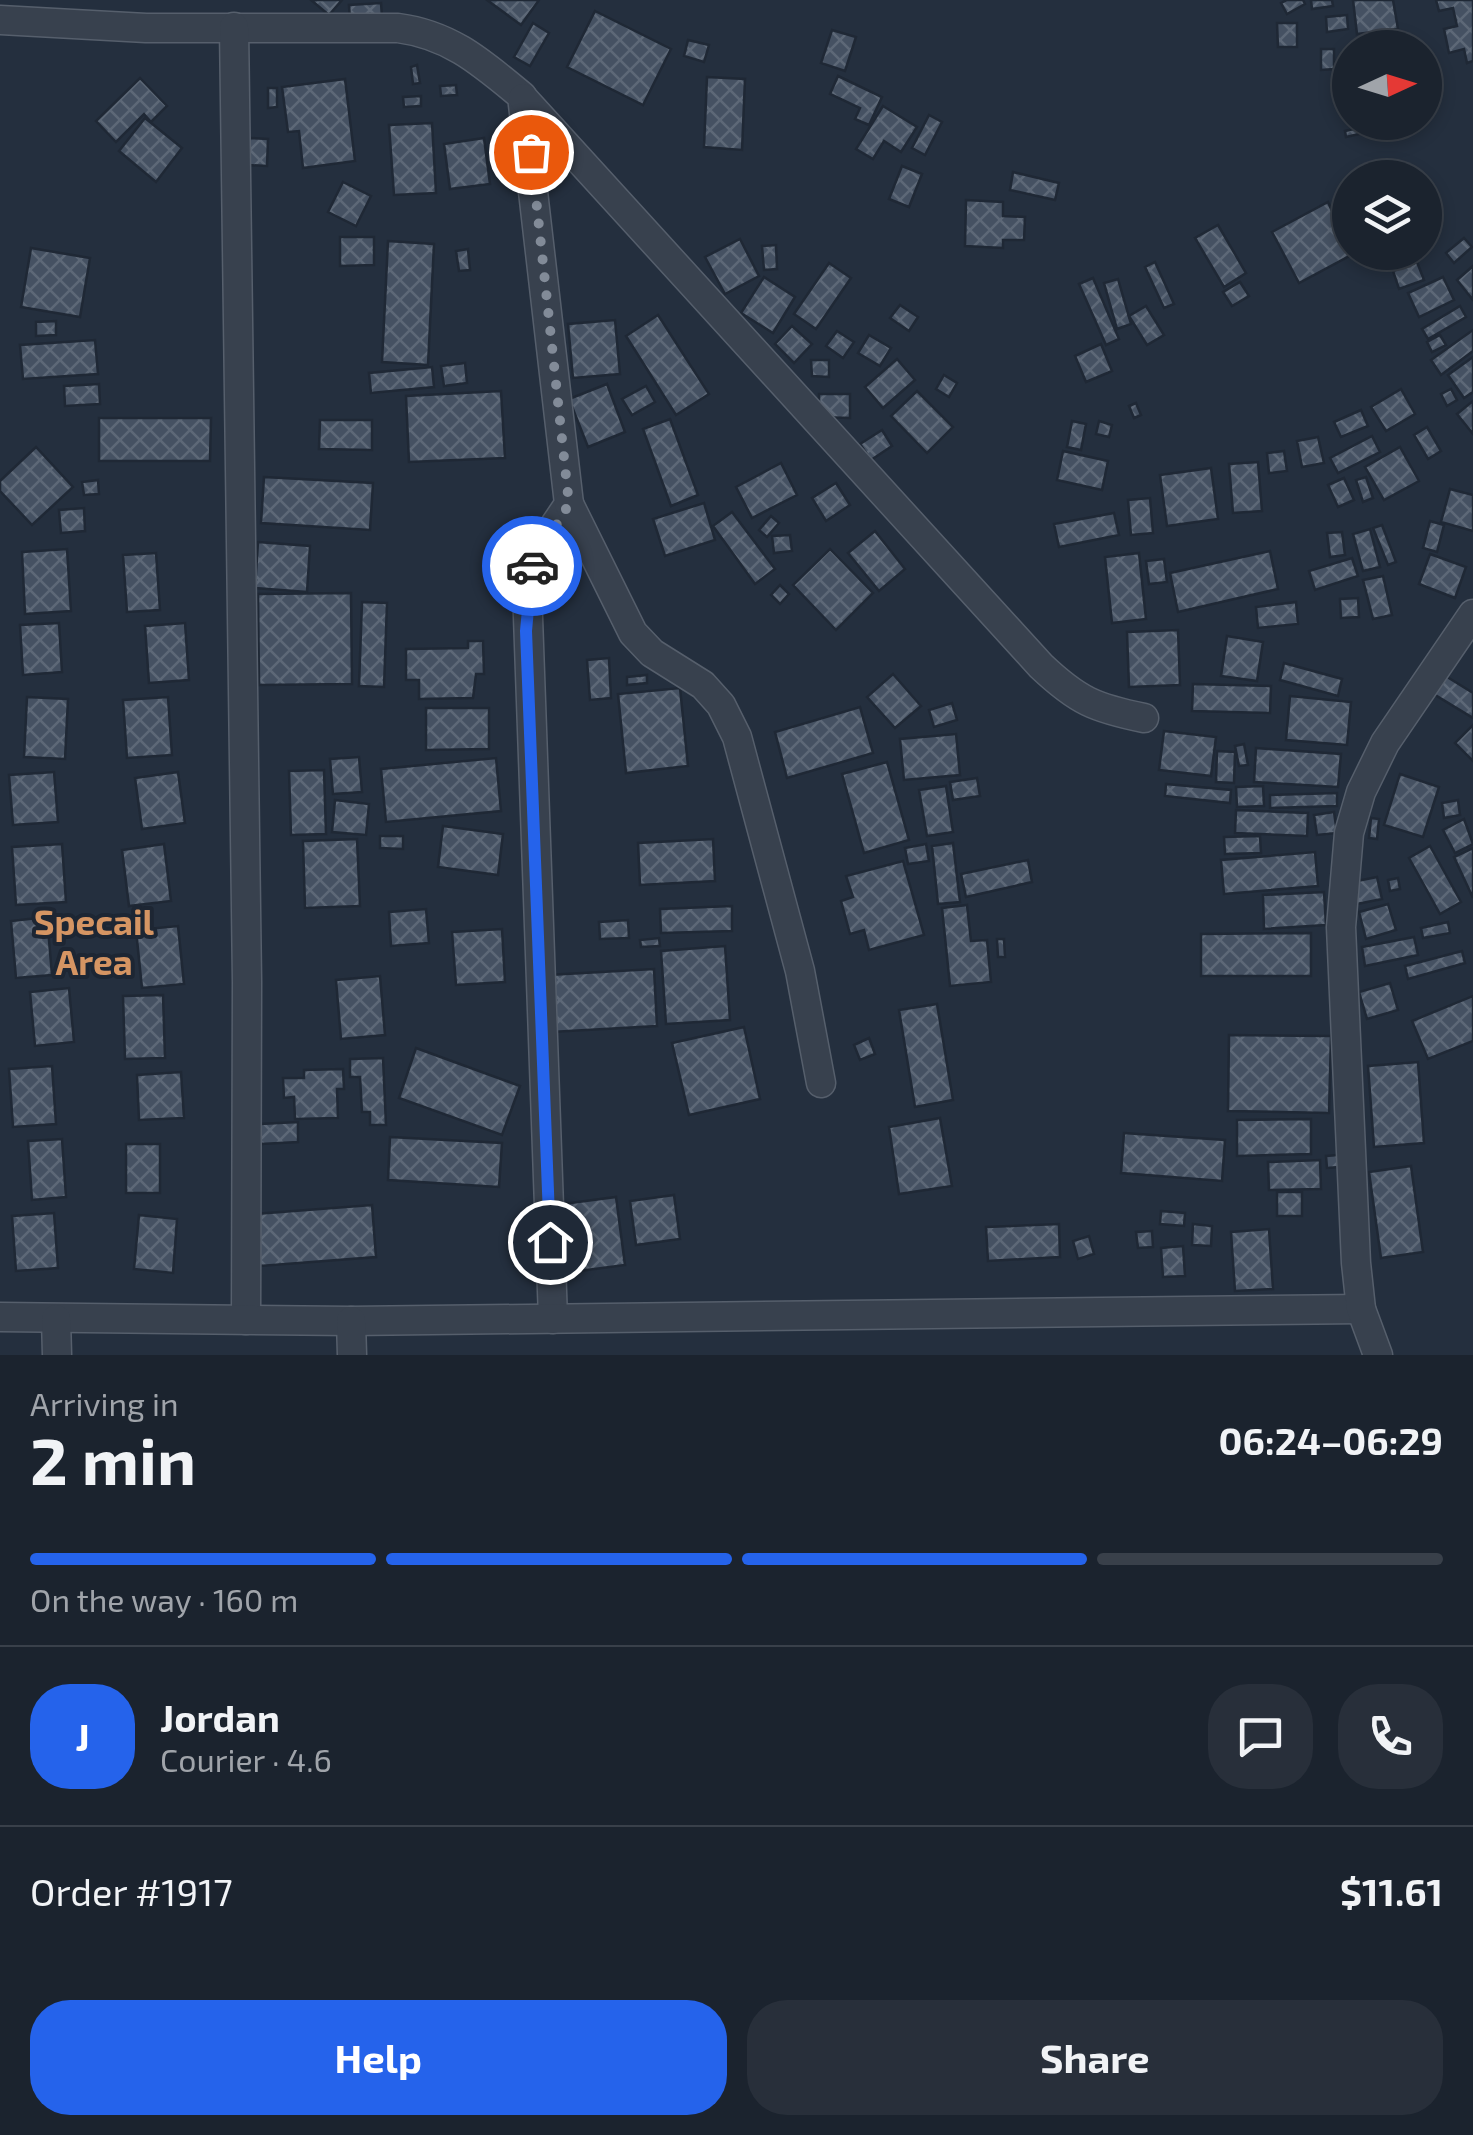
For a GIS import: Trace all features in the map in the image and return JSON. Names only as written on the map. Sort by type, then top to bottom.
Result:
[{"type":"street","points":[[0,20],[234,28],[398,28],[430,32],[461,46],[522,96],[1042,666],[1072,694],[1095,708],[1144,718]]},
{"type":"street","points":[[234,28],[248,1001],[246,1320]]},
{"type":"street","points":[[522,96],[569,504],[633,633],[652,652],[702,685],[721,706],[737,737],[800,971],[821,1082]]},
{"type":"street","points":[[553,1318],[527,590],[534,556],[569,504]]},
{"type":"street","points":[[1378,1355],[1361,1309],[1341,927],[1349,833],[1360,792],[1385,744],[1473,614]]},
{"type":"street","points":[[0,1318],[351,1321],[1361,1309]]},
{"type":"street","points":[[56,1318],[57,1355]]},
{"type":"street","points":[[351,1321],[352,1355]]},
{"type":"building","points":[[311,0],[342,0],[329,15]]},
{"type":"building","points":[[487,0],[539,0],[521,25]]},
{"type":"building","points":[[1303,0],[1305,4],[1287,14],[1281,3]]},
{"type":"building","points":[[1311,0],[1332,0],[1333,6],[1312,9]]},
{"type":"building","points":[[1353,0],[1393,0],[1398,29],[1357,30]]},
{"type":"building","points":[[1436,0],[1473,0],[1473,61],[1467,63],[1464,49],[1449,53],[1444,29],[1457,26],[1453,8],[1439,11]]},
{"type":"building","points":[[381,3],[382,17],[350,19],[349,5]]},
{"type":"building","points":[[595,11],[671,49],[643,105],[567,67]]},
{"type":"building","points":[[1347,15],[1348,29],[1327,32],[1326,17]]},
{"type":"building","points":[[533,23],[549,33],[530,66],[514,57]]},
{"type":"building","points":[[1277,23],[1297,23],[1297,47],[1278,47]]},
{"type":"building","points":[[832,30],[856,37],[845,71],[821,63]]},
{"type":"building","points":[[688,40],[709,45],[704,62],[684,56]]},
{"type":"building","points":[[1321,49],[1332,49],[1332,69],[1321,70]]},
{"type":"building","points":[[417,65],[420,83],[413,84],[411,67]]},
{"type":"building","points":[[838,76],[882,97],[869,125],[855,119],[860,108],[830,94]]},
{"type":"building","points":[[707,77],[745,79],[742,150],[704,147]]},
{"type":"building","points":[[140,78],[167,106],[151,122],[144,114],[116,142],[96,121]]},
{"type":"building","points":[[345,79],[355,161],[303,168],[299,131],[288,132],[282,87]]},
{"type":"building","points":[[456,85],[457,95],[441,96],[440,86]]},
{"type":"building","points":[[268,88],[277,88],[277,107],[268,108]]},
{"type":"building","points":[[421,96],[421,106],[404,107],[403,97]]},
{"type":"building","points":[[883,106],[917,127],[901,152],[884,141],[873,159],[856,149]]},
{"type":"building","points":[[929,115],[942,122],[925,155],[912,148]]},
{"type":"building","points":[[145,118],[182,148],[156,182],[119,151]]},
{"type":"building","points":[[432,123],[436,193],[394,195],[389,125]]},
{"type":"building","points":[[250,138],[268,139],[267,166],[248,165]]},
{"type":"building","points":[[484,138],[490,184],[450,189],[444,144]]},
{"type":"building","points":[[902,166],[922,174],[909,207],[889,199]]},
{"type":"building","points":[[1013,172],[1059,183],[1055,200],[1010,190]]},
{"type":"building","points":[[343,182],[371,196],[356,226],[328,212]]},
{"type":"building","points":[[966,200],[1003,202],[1003,216],[1025,217],[1024,240],[1003,240],[1003,248],[965,246]]},
{"type":"building","points":[[1328,202],[1332,211],[1332,265],[1299,283],[1272,232]]},
{"type":"building","points":[[1218,225],[1246,273],[1224,287],[1195,238]]},
{"type":"building","points":[[340,237],[374,237],[374,265],[340,266]]},
{"type":"building","points":[[1464,238],[1472,247],[1454,263],[1446,253]]},
{"type":"building","points":[[740,239],[759,276],[725,294],[705,257]]},
{"type":"building","points":[[388,241],[434,244],[428,365],[382,362]]},
{"type":"building","points":[[776,245],[777,269],[764,270],[762,246]]},
{"type":"building","points":[[31,248],[90,258],[80,317],[21,307]]},
{"type":"building","points":[[468,249],[470,270],[459,271],[456,251]]},
{"type":"building","points":[[1155,262],[1174,304],[1164,308],[1145,267]]},
{"type":"building","points":[[829,263],[851,278],[816,329],[794,314]]},
{"type":"building","points":[[1473,266],[1473,300],[1457,280]]},
{"type":"building","points":[[1420,270],[1424,280],[1399,289],[1393,271]]},
{"type":"building","points":[[764,277],[795,297],[773,333],[741,313]]},
{"type":"building","points":[[1443,277],[1454,300],[1419,317],[1408,293]]},
{"type":"building","points":[[1093,278],[1119,339],[1106,345],[1079,284]]},
{"type":"building","points":[[1118,279],[1131,324],[1117,329],[1104,283]]},
{"type":"building","points":[[1240,282],[1249,296],[1232,306],[1223,292]]},
{"type":"building","points":[[900,305],[918,317],[909,331],[890,318]]},
{"type":"building","points":[[1146,306],[1164,335],[1147,345],[1129,316]]},
{"type":"building","points":[[1460,306],[1466,317],[1428,339],[1422,329]]},
{"type":"building","points":[[658,315],[709,394],[676,415],[626,336]]},
{"type":"building","points":[[615,320],[620,374],[573,378],[568,324]]},
{"type":"building","points":[[56,321],[56,335],[36,336],[36,322]]},
{"type":"building","points":[[792,326],[812,344],[794,363],[775,344]]},
{"type":"building","points":[[1473,330],[1473,351],[1441,375],[1431,360]]},
{"type":"building","points":[[837,331],[854,342],[843,358],[826,346]]},
{"type":"building","points":[[869,335],[891,348],[880,366],[858,353]]},
{"type":"building","points":[[1440,335],[1446,345],[1432,352],[1427,342]]},
{"type":"building","points":[[95,340],[98,374],[23,379],[20,345]]},
{"type":"building","points":[[1101,344],[1112,371],[1086,382],[1075,356]]},
{"type":"building","points":[[1473,357],[1473,392],[1464,398],[1448,375]]},
{"type":"building","points":[[897,359],[915,380],[883,408],[865,387]]},
{"type":"building","points":[[811,360],[829,360],[829,377],[812,376]]},
{"type":"building","points":[[465,363],[467,383],[444,386],[441,366]]},
{"type":"building","points":[[432,367],[434,387],[371,393],[369,373]]},
{"type":"building","points":[[944,375],[957,383],[949,397],[936,389]]},
{"type":"building","points":[[99,384],[100,404],[65,406],[64,386]]},
{"type":"building","points":[[607,384],[625,432],[588,447],[569,399]]},
{"type":"building","points":[[646,386],[655,402],[632,415],[622,399]]},
{"type":"building","points":[[1401,389],[1415,414],[1386,431],[1371,407]]},
{"type":"building","points":[[1451,389],[1457,400],[1447,406],[1441,394]]},
{"type":"building","points":[[501,391],[505,458],[409,462],[406,396]]},
{"type":"building","points":[[917,391],[953,427],[927,453],[891,416]]},
{"type":"building","points":[[819,394],[850,394],[850,418],[819,417]]},
{"type":"building","points":[[1473,401],[1473,434],[1457,414]]},
{"type":"building","points":[[1136,403],[1141,415],[1134,418],[1129,406]]},
{"type":"building","points":[[1361,410],[1368,426],[1341,437],[1334,422]]},
{"type":"building","points":[[99,418],[211,418],[210,461],[99,461]]},
{"type":"building","points":[[670,419],[698,495],[671,506],[643,429]]},
{"type":"building","points":[[320,420],[372,420],[372,450],[319,449]]},
{"type":"building","points":[[1072,421],[1086,424],[1081,450],[1067,447]]},
{"type":"building","points":[[1099,421],[1112,425],[1109,437],[1096,434]]},
{"type":"building","points":[[1427,427],[1441,451],[1428,459],[1414,435]]},
{"type":"building","points":[[882,430],[892,446],[871,460],[860,444]]},
{"type":"building","points":[[1372,436],[1380,452],[1338,473],[1330,458]]},
{"type":"building","points":[[1318,437],[1324,463],[1302,467],[1297,441]]},
{"type":"building","points":[[36,447],[73,487],[32,525],[0,491],[0,481]]},
{"type":"building","points":[[1400,447],[1419,481],[1384,500],[1365,467]]},
{"type":"building","points":[[1063,451],[1108,461],[1102,490],[1057,480]]},
{"type":"building","points":[[1284,451],[1287,471],[1269,473],[1267,453]]},
{"type":"building","points":[[1258,462],[1262,511],[1233,513],[1229,464]]},
{"type":"building","points":[[781,463],[797,495],[752,518],[736,487]]},
{"type":"building","points":[[1211,468],[1218,519],[1167,526],[1160,475]]},
{"type":"building","points":[[264,477],[373,483],[370,530],[261,523]]},
{"type":"building","points":[[1366,477],[1373,498],[1363,502],[1356,480]]},
{"type":"building","points":[[1344,478],[1354,500],[1338,507],[1328,485]]},
{"type":"building","points":[[98,480],[99,494],[84,495],[82,482]]},
{"type":"building","points":[[836,483],[850,505],[826,521],[812,498]]},
{"type":"building","points":[[1450,489],[1473,495],[1473,531],[1441,522]]},
{"type":"building","points":[[1150,498],[1153,533],[1131,535],[1128,500]]},
{"type":"building","points":[[704,503],[715,540],[665,556],[653,519]]},
{"type":"building","points":[[84,508],[85,531],[61,533],[59,510]]},
{"type":"building","points":[[732,512],[775,569],[755,584],[713,526]]},
{"type":"building","points":[[1114,513],[1119,535],[1059,547],[1054,524]]},
{"type":"building","points":[[771,516],[779,523],[767,537],[759,530]]},
{"type":"building","points":[[1430,521],[1444,525],[1437,552],[1423,548]]},
{"type":"building","points":[[1382,525],[1396,562],[1388,565],[1373,528]]},
{"type":"building","points":[[1370,529],[1380,567],[1363,571],[1353,534]]},
{"type":"building","points":[[875,531],[905,569],[879,591],[848,553]]},
{"type":"building","points":[[1342,532],[1345,555],[1330,557],[1327,533]]},
{"type":"building","points":[[790,535],[792,551],[774,553],[772,536]]},
{"type":"building","points":[[258,542],[310,546],[307,592],[255,588]]},
{"type":"building","points":[[67,549],[71,611],[25,614],[22,552]]},
{"type":"building","points":[[830,549],[873,593],[836,630],[793,585]]},
{"type":"building","points":[[1270,551],[1278,589],[1178,612],[1170,573]]},
{"type":"building","points":[[156,553],[160,610],[127,612],[123,555]]},
{"type":"building","points":[[1139,553],[1146,619],[1112,623],[1105,557]]},
{"type":"building","points":[[1430,554],[1466,567],[1455,598],[1419,584]]},
{"type":"building","points":[[1352,558],[1358,576],[1315,590],[1309,571]]},
{"type":"building","points":[[1164,559],[1167,582],[1149,584],[1146,561]]},
{"type":"building","points":[[1383,576],[1392,615],[1373,619],[1363,580]]},
{"type":"building","points":[[780,585],[789,594],[780,604],[771,595]]},
{"type":"building","points":[[351,593],[352,684],[259,685],[258,594]]},
{"type":"building","points":[[1358,598],[1359,617],[1341,618],[1340,599]]},
{"type":"building","points":[[362,602],[387,603],[384,687],[359,686]]},
{"type":"building","points":[[1296,602],[1298,624],[1258,628],[1256,607]]},
{"type":"building","points":[[59,623],[62,672],[23,675],[20,625]]},
{"type":"building","points":[[185,623],[189,680],[149,683],[145,626]]},
{"type":"building","points":[[1178,630],[1180,685],[1129,687],[1127,632]]},
{"type":"building","points":[[1227,636],[1263,642],[1257,681],[1221,676]]},
{"type":"building","points":[[468,641],[483,641],[484,674],[476,674],[473,698],[419,699],[419,680],[406,680],[406,649],[468,648]]},
{"type":"building","points":[[609,658],[611,698],[590,700],[587,660]]},
{"type":"building","points":[[1284,663],[1342,679],[1338,696],[1280,680]]},
{"type":"building","points":[[893,674],[921,706],[895,728],[867,697]]},
{"type":"building","points":[[647,675],[647,683],[627,685],[627,677]]},
{"type":"building","points":[[1444,675],[1473,693],[1473,718],[1432,693]]},
{"type":"building","points":[[1193,684],[1271,686],[1270,713],[1192,711]]},
{"type":"building","points":[[680,688],[688,766],[626,773],[618,694]]},
{"type":"building","points":[[1290,696],[1351,702],[1347,745],[1286,740]]},
{"type":"building","points":[[27,697],[68,699],[65,759],[24,757]]},
{"type":"building","points":[[168,697],[172,755],[127,758],[123,700]]},
{"type":"building","points":[[952,703],[957,720],[934,727],[929,710]]},
{"type":"building","points":[[860,707],[873,753],[787,778],[775,732]]},
{"type":"building","points":[[426,708],[489,708],[489,749],[426,750]]},
{"type":"building","points":[[1473,725],[1473,761],[1455,743]]},
{"type":"building","points":[[1164,731],[1216,737],[1211,776],[1159,770]]},
{"type":"building","points":[[956,734],[960,775],[904,780],[900,739]]},
{"type":"building","points":[[1244,744],[1248,765],[1239,766],[1235,746]]},
{"type":"building","points":[[1256,748],[1341,754],[1338,787],[1254,782]]},
{"type":"building","points":[[1217,751],[1235,752],[1234,783],[1216,782]]},
{"type":"building","points":[[359,757],[362,792],[333,794],[330,759]]},
{"type":"building","points":[[496,758],[501,811],[386,822],[381,769]]},
{"type":"building","points":[[887,762],[909,840],[864,853],[842,774]]},
{"type":"building","points":[[324,770],[326,834],[291,835],[289,771]]},
{"type":"building","points":[[54,772],[58,822],[13,825],[9,775]]},
{"type":"building","points":[[178,772],[185,823],[142,829],[135,778]]},
{"type":"building","points":[[1400,774],[1439,787],[1423,837],[1384,825]]},
{"type":"building","points":[[977,778],[980,796],[953,800],[950,782]]},
{"type":"building","points":[[1166,784],[1231,790],[1230,803],[1165,796]]},
{"type":"building","points":[[946,786],[953,832],[927,836],[919,790]]},
{"type":"building","points":[[1263,786],[1264,806],[1237,807],[1236,787]]},
{"type":"building","points":[[1337,793],[1337,806],[1270,808],[1270,795]]},
{"type":"building","points":[[335,800],[369,804],[366,835],[332,832]]},
{"type":"building","points":[[1458,800],[1460,815],[1444,818],[1442,803]]},
{"type":"building","points":[[1236,810],[1308,813],[1307,836],[1235,833]]},
{"type":"building","points":[[1334,812],[1337,833],[1317,835],[1314,815]]},
{"type":"building","points":[[1371,818],[1379,819],[1377,839],[1369,838]]},
{"type":"building","points":[[1464,819],[1473,844],[1455,853],[1443,830]]},
{"type":"building","points":[[443,826],[503,834],[498,875],[438,867]]},
{"type":"building","points":[[380,836],[403,836],[403,849],[380,848]]},
{"type":"building","points":[[1260,836],[1261,853],[1225,854],[1224,837]]},
{"type":"building","points":[[357,839],[360,906],[305,908],[303,841]]},
{"type":"building","points":[[713,839],[715,881],[640,885],[638,843]]},
{"type":"building","points":[[953,843],[960,902],[938,904],[932,846]]},
{"type":"building","points":[[62,844],[66,902],[16,905],[12,847]]},
{"type":"building","points":[[164,844],[171,901],[129,906],[122,850]]},
{"type":"building","points":[[926,844],[929,861],[908,864],[905,848]]},
{"type":"building","points":[[1430,846],[1461,902],[1440,914],[1409,858]]},
{"type":"building","points":[[1473,848],[1473,898],[1454,857]]},
{"type":"building","points":[[1315,852],[1318,886],[1224,894],[1221,860]]},
{"type":"building","points":[[1028,860],[1032,882],[966,897],[961,874]]},
{"type":"building","points":[[903,861],[924,935],[869,950],[864,930],[850,934],[841,901],[853,897],[846,876]]},
{"type":"building","points":[[1377,877],[1382,899],[1357,904],[1352,882]]},
{"type":"building","points":[[1398,878],[1400,889],[1390,891],[1388,880]]},
{"type":"building","points":[[1324,892],[1326,925],[1264,929],[1263,895]]},
{"type":"building","points":[[1388,904],[1396,930],[1366,939],[1359,912]]},
{"type":"building","points":[[967,905],[971,941],[987,940],[991,982],[950,986],[942,908]]},
{"type":"building","points":[[732,906],[732,931],[661,933],[660,909]]},
{"type":"building","points":[[426,909],[429,943],[391,946],[389,912]]},
{"type":"building","points":[[47,917],[52,975],[16,978],[11,921]]},
{"type":"building","points":[[628,920],[629,938],[600,939],[599,922]]},
{"type":"building","points":[[1448,922],[1450,933],[1423,938],[1421,928]]},
{"type":"building","points":[[178,926],[184,984],[142,988],[136,930]]},
{"type":"building","points":[[502,929],[505,982],[456,985],[452,932]]},
{"type":"building","points":[[1311,933],[1311,976],[1201,976],[1201,934]]},
{"type":"building","points":[[1414,937],[1418,955],[1365,966],[1362,947]]},
{"type":"building","points":[[659,938],[660,946],[641,947],[640,940]]},
{"type":"building","points":[[997,939],[1004,939],[1005,957],[998,957]]},
{"type":"building","points":[[725,946],[730,1020],[666,1024],[661,951]]},
{"type":"building","points":[[1462,951],[1465,963],[1408,979],[1405,966]]},
{"type":"building","points":[[654,969],[657,1026],[551,1032],[548,975]]},
{"type":"building","points":[[380,976],[385,1035],[341,1039],[336,980]]},
{"type":"building","points":[[1390,983],[1398,1010],[1367,1019],[1359,992]]},
{"type":"building","points":[[69,988],[74,1042],[35,1046],[30,992]]},
{"type":"building","points":[[163,995],[165,1058],[125,1059],[123,996]]},
{"type":"building","points":[[1473,996],[1473,1041],[1428,1059],[1412,1021]]},
{"type":"building","points":[[937,1004],[953,1100],[915,1107],[899,1010]]},
{"type":"building","points":[[744,1027],[760,1099],[689,1115],[672,1043]]},
{"type":"building","points":[[1229,1035],[1331,1036],[1329,1113],[1228,1111]]},
{"type":"building","points":[[869,1038],[875,1054],[860,1060],[854,1045]]},
{"type":"building","points":[[416,1048],[520,1086],[502,1135],[399,1098]]},
{"type":"building","points":[[383,1058],[386,1125],[370,1125],[370,1112],[362,1112],[360,1077],[350,1077],[350,1059]]},
{"type":"building","points":[[1418,1062],[1424,1143],[1374,1147],[1368,1066]]},
{"type":"building","points":[[52,1066],[56,1124],[13,1127],[9,1069]]},
{"type":"building","points":[[343,1069],[344,1089],[337,1089],[338,1118],[295,1119],[294,1097],[284,1098],[283,1078],[304,1078],[304,1070]]},
{"type":"building","points":[[181,1072],[184,1118],[139,1120],[137,1075]]},
{"type":"building","points":[[940,1118],[952,1186],[899,1194],[889,1127]]},
{"type":"building","points":[[1311,1119],[1311,1154],[1237,1156],[1237,1120]]},
{"type":"building","points":[[298,1122],[298,1142],[261,1144],[260,1124]]},
{"type":"building","points":[[1124,1133],[1225,1140],[1222,1181],[1121,1173]]},
{"type":"building","points":[[390,1137],[502,1143],[499,1187],[388,1180]]},
{"type":"building","points":[[62,1139],[66,1197],[32,1200],[28,1141]]},
{"type":"building","points":[[126,1144],[160,1144],[160,1193],[126,1193]]},
{"type":"building","points":[[1338,1155],[1339,1167],[1327,1168],[1326,1156]]},
{"type":"building","points":[[1320,1160],[1321,1189],[1269,1190],[1268,1162]]},
{"type":"building","points":[[1411,1166],[1423,1252],[1381,1258],[1369,1172]]},
{"type":"building","points":[[1277,1192],[1302,1192],[1302,1216],[1277,1216]]},
{"type":"building","points":[[674,1195],[680,1239],[636,1245],[630,1201]]},
{"type":"building","points":[[616,1197],[625,1265],[564,1273],[555,1205]]},
{"type":"building","points":[[372,1205],[376,1257],[260,1266],[255,1214]]},
{"type":"building","points":[[1161,1211],[1185,1213],[1184,1226],[1160,1224]]},
{"type":"building","points":[[54,1213],[58,1268],[16,1271],[12,1216]]},
{"type":"building","points":[[139,1215],[177,1219],[173,1273],[134,1269]]},
{"type":"building","points":[[1059,1224],[1060,1257],[988,1261],[986,1227]]},
{"type":"building","points":[[1193,1224],[1212,1226],[1211,1246],[1192,1245]]},
{"type":"building","points":[[1269,1229],[1273,1289],[1235,1291],[1231,1232]]},
{"type":"building","points":[[1152,1231],[1153,1247],[1138,1248],[1136,1232]]},
{"type":"building","points":[[1089,1236],[1094,1254],[1078,1259],[1073,1241]]},
{"type":"building","points":[[1183,1246],[1185,1276],[1163,1277],[1161,1248]]},
{"type":"way so far","points":[[531,152],[569,504],[534,556],[532,566]]},
{"type":"district","name":"Specail Area","points":[[94,943]]},
{"type":"route","points":[[532,566],[526,631],[550,1242]]}]
